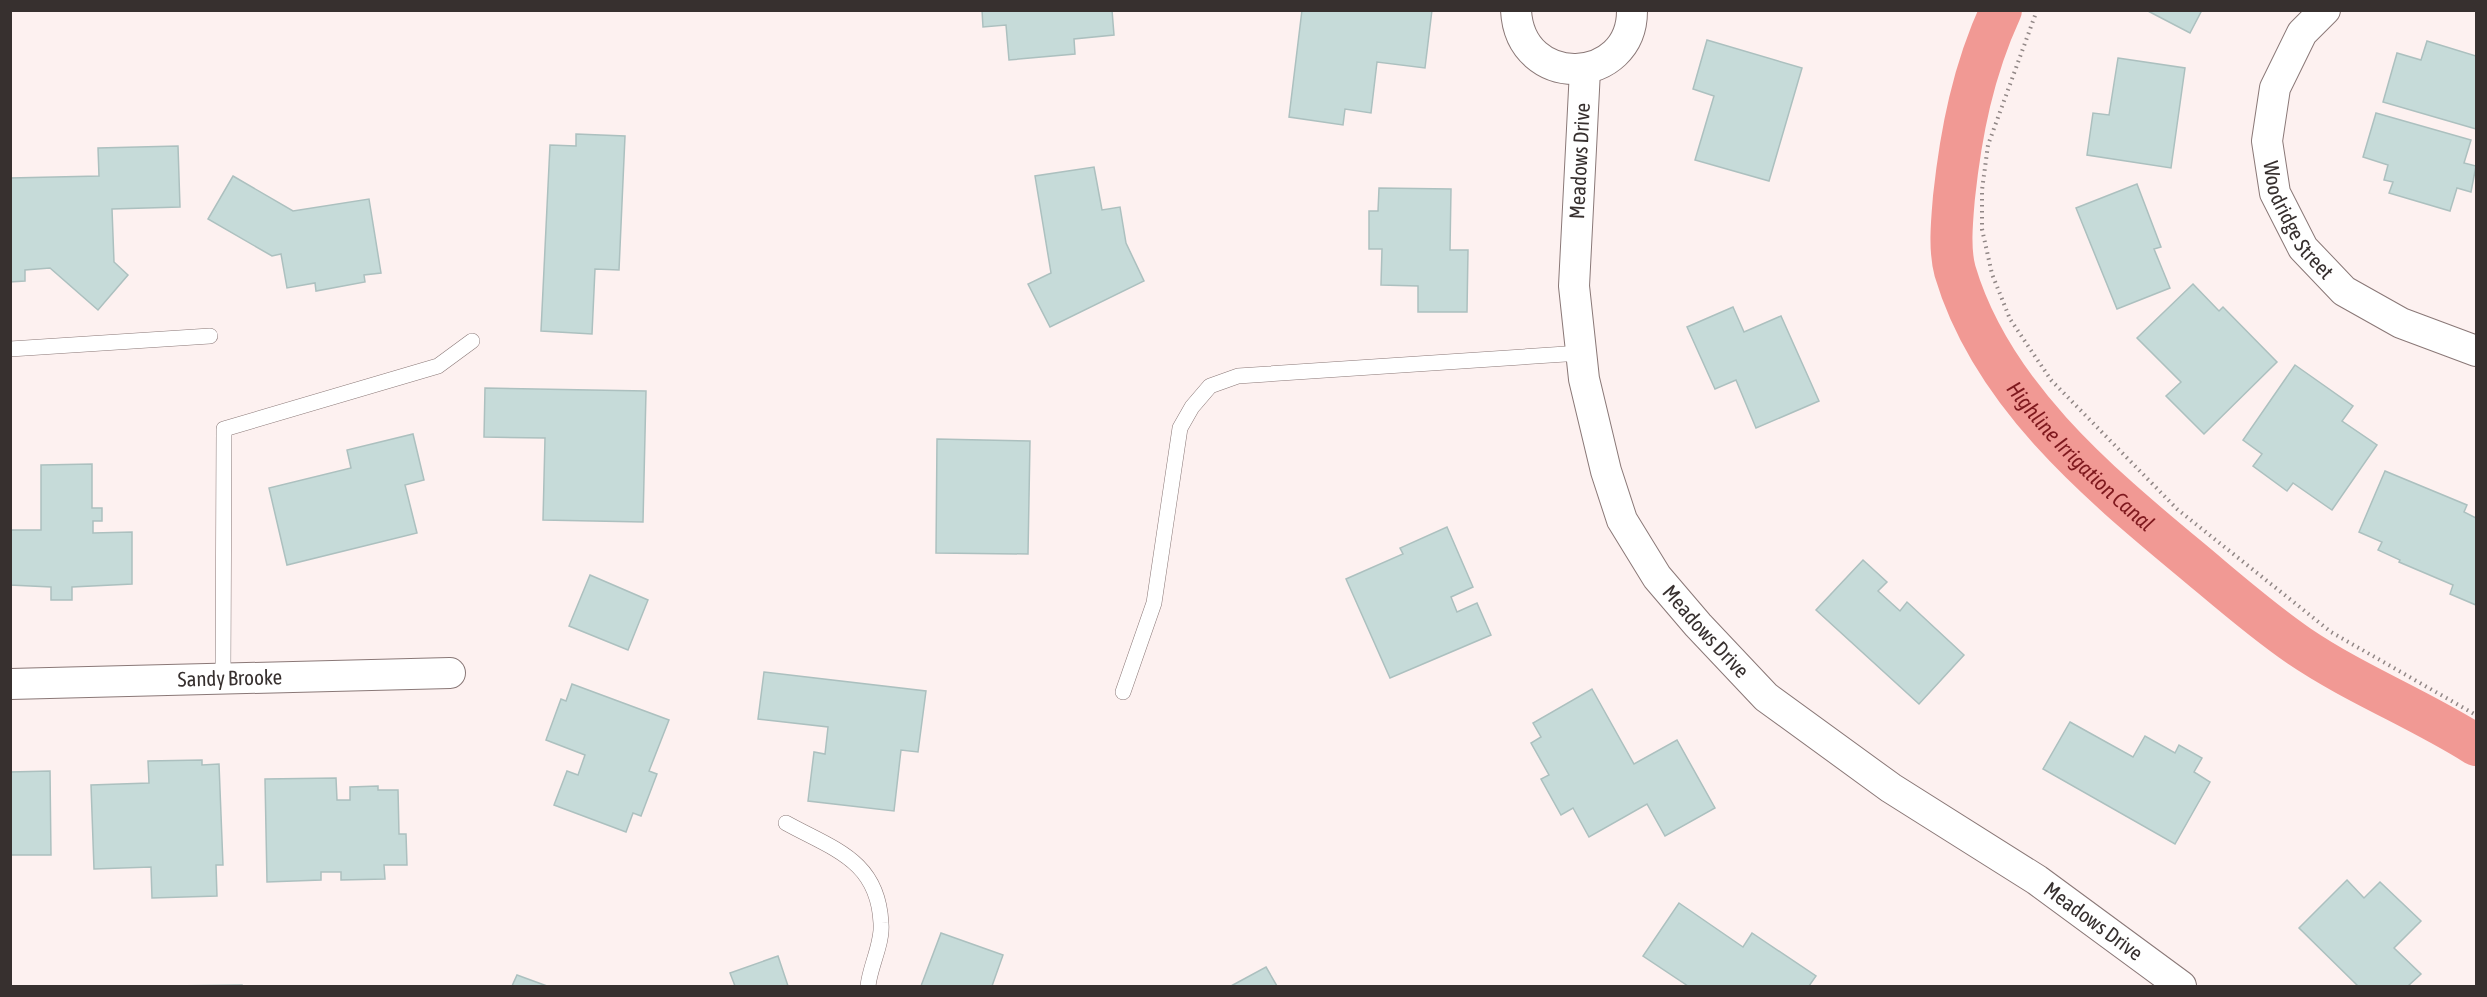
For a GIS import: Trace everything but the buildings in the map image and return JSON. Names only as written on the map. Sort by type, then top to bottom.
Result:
[{"type":"street","points":[[1516,10],[1516,24],[1523,41],[1534,55],[1549,65],[1567,70],[1585,69],[1602,63],[1617,52],[1627,37],[1632,10]]},
{"type":"street","name":"Woodridge Street","points":[[2325,10],[2302,33],[2275,88],[2267,141],[2275,194],[2303,248],[2344,291],[2401,323],[2476,351]]},
{"type":"street","name":"Meadows Drive","points":[[1585,69],[1574,286],[1584,379],[1606,471],[1622,520],[1657,577],[1698,625],[1766,697],[1891,788],[2037,880],[2181,987]]},
{"type":"street","name":"Sandy Brooke","points":[[10,684],[450,673]]},
{"type":"lane","points":[[10,349],[210,336]]},
{"type":"lane","points":[[222,679],[224,429],[438,366],[472,341]]},
{"type":"lane","points":[[1123,692],[1154,603],[1180,428],[1192,407],[1210,386],[1238,376],[1581,353]]},
{"type":"lane","points":[[786,823],[856,862],[871,879],[882,924],[868,987]]},
{"type":"path","points":[[2037,10],[1988,145],[1982,190],[1982,229],[1992,274],[2010,320],[2051,380],[2177,509],[2331,632],[2476,715]]},
{"type":"waterway","name":"Highline Irrigation Canal","points":[[2001,10],[1983,56],[1970,102],[1957,173],[1952,234],[1955,271],[1972,315],[1994,356],[2020,395],[2084,466],[2154,529],[2257,615],[2320,660],[2476,745]]}]
